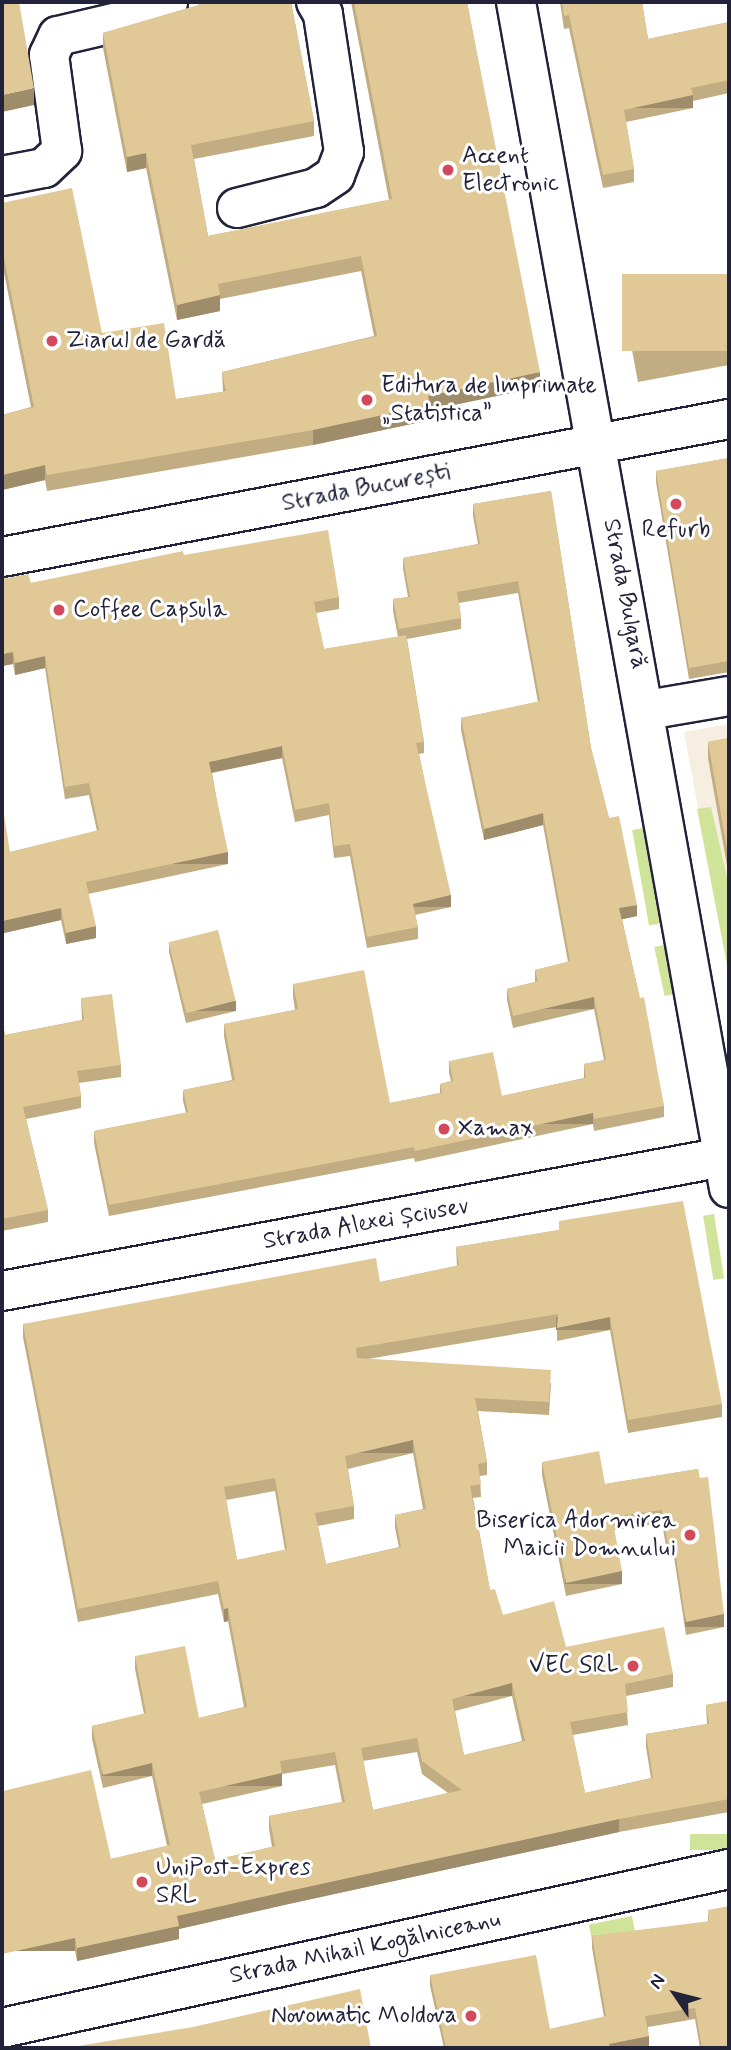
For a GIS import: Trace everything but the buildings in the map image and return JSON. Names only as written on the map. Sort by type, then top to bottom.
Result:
[{"type":"street","points":[[2,176],[52,165],[62,151],[50,55],[58,36],[160,12],[168,2]]},
{"type":"street","points":[[237,208],[316,188],[335,175],[344,152],[323,14],[316,2]]},
{"type":"street","name":"Strada Bulgară","points":[[516,2],[727,1167]]},
{"type":"street","name":"Strada București","points":[[2,557],[729,419]]},
{"type":"street","points":[[646,710],[729,696]]},
{"type":"street","name":"Strada Alexei Șciusev","points":[[2,1291],[727,1167]]},
{"type":"street","name":"Strada Mihail Kogălniceanu","points":[[2,2028],[729,1868]]},
{"type":"shaded area","points":[[729,724],[729,976],[684,732]]},
{"type":"green space","points":[[711,807],[729,886],[728,970],[697,809]]},
{"type":"green space","points":[[643,828],[660,924],[649,925],[632,830]]},
{"type":"green space","points":[[664,945],[674,994],[665,996],[654,947]]},
{"type":"green space","points":[[714,1214],[724,1278],[713,1280],[703,1216]]},
{"type":"green space","points":[[690,1834],[729,1834],[729,1850],[690,1850]]},
{"type":"green space","points":[[632,1916],[635,1932],[592,1940],[589,1924]]},
{"type":"place","name":"Accent Electronic","points":[[448,170]]},
{"type":"place","name":"Ziarul de Gardă","points":[[52,341]]},
{"type":"place","name":"Editura de Imprimate „Statistica”","points":[[367,400]]},
{"type":"place","name":"Refurb","points":[[676,504]]},
{"type":"place","name":"Coffee Capsula","points":[[59,610]]},
{"type":"place","name":"Xamax","points":[[444,1129]]},
{"type":"place","name":"Biserica Adormirea Maicii Domnului","points":[[690,1535]]},
{"type":"place","name":"VEC SRL","points":[[633,1666]]},
{"type":"place","name":"UniPost-Expres SRL","points":[[142,1882]]},
{"type":"place","name":"Novomatic Moldova","points":[[471,2016]]}]
